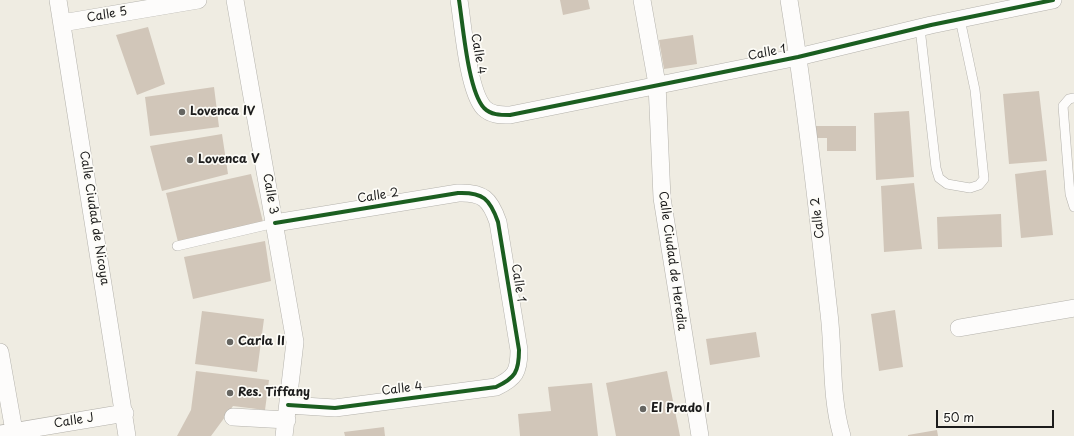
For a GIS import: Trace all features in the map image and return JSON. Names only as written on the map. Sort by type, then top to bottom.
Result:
[{"type":"street","name":"Calle Ciudad de Nicoya","points":[[58,0],[125,413],[127,436]]},
{"type":"street","name":"Calle 5","points":[[62,23],[198,0]]},
{"type":"street","name":"Calle 3","points":[[235,0],[295,342],[286,420]]},
{"type":"street","name":"Calle 4","points":[[459,0],[473,84],[477,98],[485,109]]},
{"type":"street","name":"Calle Ciudad de Heredia","points":[[642,0],[657,84],[662,198],[700,436]]},
{"type":"street","name":"Calle 2","points":[[789,0],[798,57],[830,317],[833,378],[842,436]]},
{"type":"street","name":"Calle 1","points":[[485,109],[495,114],[510,115],[657,84],[798,57],[960,19],[1053,0]]},
{"type":"street","name":"Calle 2","points":[[275,223],[458,193],[472,192],[484,198]]},
{"type":"street","name":"Calle 1","points":[[484,198],[493,208],[498,222],[519,350],[519,362],[515,375]]},
{"type":"street","points":[[959,328],[1074,308]]},
{"type":"street","points":[[0,352],[7,432]]},
{"type":"street","name":"Calle 4","points":[[233,417],[286,420],[335,408],[496,387],[507,382],[515,375]]},
{"type":"street","name":"Calle J","points":[[7,432],[125,413]]},
{"type":"lane","points":[[920,28],[936,168],[939,178],[947,184],[970,188],[979,185],[984,179],[975,90],[960,19]]},
{"type":"lane","points":[[1074,98],[1069,99],[1063,106],[1070,194],[1074,207]]},
{"type":"lane","points":[[177,246],[275,223]]},
{"type":"building","points":[[560,0],[588,0],[590,9],[563,15]]},
{"type":"building","points":[[148,27],[165,84],[137,95],[116,35]]},
{"type":"building","points":[[693,35],[697,64],[664,69],[659,40]]},
{"type":"building","name":"Lovenca IV","points":[[214,87],[219,127],[150,136],[145,97]]},
{"type":"building","points":[[1039,91],[1047,161],[1009,164],[1003,94]]},
{"type":"building","points":[[909,111],[914,177],[876,180],[874,113]]},
{"type":"building","points":[[814,126],[856,126],[856,151],[827,151],[827,138],[814,138]]},
{"type":"building","name":"Lovenca V","points":[[222,134],[228,174],[162,191],[150,146]]},
{"type":"building","points":[[1046,170],[1053,235],[1021,238],[1015,174]]},
{"type":"building","points":[[251,174],[263,222],[178,242],[166,193]]},
{"type":"building","points":[[914,183],[922,249],[884,252],[881,186]]},
{"type":"building","points":[[1001,214],[1002,247],[938,249],[937,217]]},
{"type":"building","points":[[265,241],[271,281],[193,299],[184,257]]},
{"type":"building","points":[[895,310],[903,367],[879,371],[871,314]]},
{"type":"building","name":"Carla II","points":[[202,311],[264,319],[257,372],[195,364]]},
{"type":"building","points":[[756,332],[760,357],[710,365],[706,339]]},
{"type":"building","name":"Res. Tiffany","points":[[196,371],[269,380],[265,410],[233,406],[211,436],[177,436],[191,410]]},
{"type":"building","name":"El Prado I","points":[[667,371],[680,436],[616,436],[606,383]]},
{"type":"building","points":[[592,383],[598,436],[520,436],[518,414],[551,411],[548,387]]},
{"type":"building","points":[[384,427],[385,436],[345,436],[344,432]]},
{"type":"building","points":[[937,430],[938,436],[908,436],[908,435]]},
{"type":"cycle path","points":[[459,0],[470,73],[478,100],[484,108],[499,115],[510,115],[798,57],[931,25],[1053,0]]},
{"type":"cycle path","points":[[275,223],[458,193],[474,194],[484,198],[492,208],[498,222],[519,350],[518,364],[515,373],[508,381],[496,387],[335,408],[288,405]]},
{"type":"place","name":"Lovenca IV","points":[[182,112]]},
{"type":"place","name":"Lovenca V","points":[[190,160]]},
{"type":"place","name":"Carla II","points":[[230,342]]},
{"type":"place","name":"Res. Tiffany","points":[[230,393]]},
{"type":"place","name":"El Prado I","points":[[643,409]]}]
